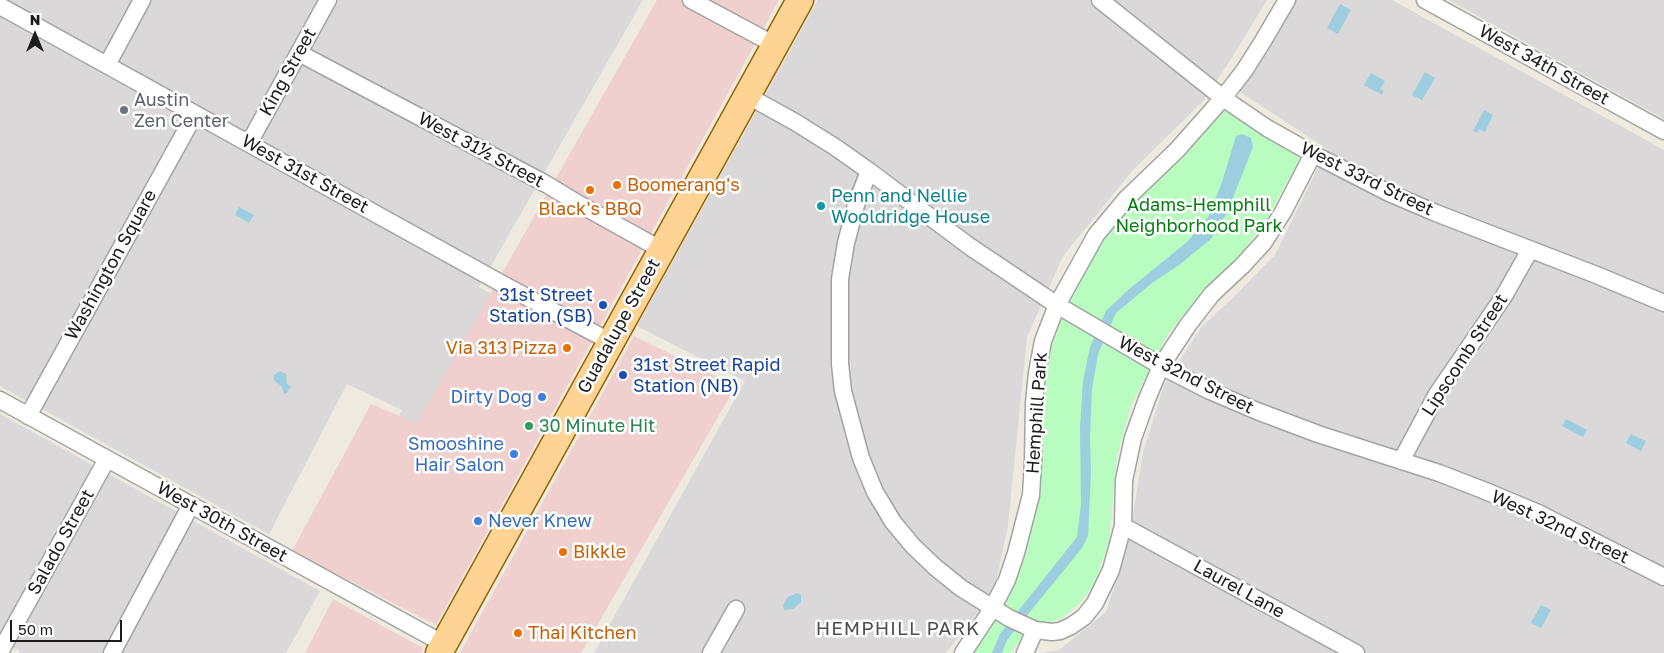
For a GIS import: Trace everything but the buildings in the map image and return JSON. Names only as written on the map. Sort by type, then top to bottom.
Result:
[{"type":"main road","name":"Guadalupe Street","points":[[442,648],[800,0]]},
{"type":"street","points":[[107,65],[142,0]]},
{"type":"street","name":"King Street","points":[[249,143],[328,0]]},
{"type":"street","points":[[691,0],[775,45]]},
{"type":"street","name":"West 33rd Street","points":[[1100,0],[1222,98],[1267,128],[1313,154],[1389,193],[1664,303]]},
{"type":"street","name":"Hemphill Park","points":[[963,653],[992,609],[1007,580],[1013,562],[1031,494],[1037,373],[1042,342],[1057,305],[1096,235],[1109,218],[1177,150],[1244,71],[1264,41],[1287,0]]},
{"type":"street","name":"West 34th Street","points":[[1425,0],[1664,131]]},
{"type":"street","name":"West 31st Street","points":[[0,6],[508,287],[612,342]]},
{"type":"street","name":"West 31½ Street","points":[[299,53],[546,184],[662,250]]},
{"type":"street","name":"West 32nd Street","points":[[748,96],[795,122],[869,170],[969,246],[1057,305],[1093,328],[1161,366],[1210,391],[1257,411],[1318,434],[1483,490],[1538,514],[1664,577]]},
{"type":"street","name":"Washington Square","points":[[28,416],[195,114]]},
{"type":"street","points":[[869,170],[856,206],[846,243],[840,279],[840,323],[842,382],[849,418],[861,458],[875,492],[894,522],[913,546],[961,588],[992,609],[1022,624],[1060,631],[1084,617],[1095,603],[1104,587],[1116,556],[1123,526],[1124,480],[1133,438],[1161,366],[1188,324],[1212,294],[1264,242],[1283,212],[1313,154]]},
{"type":"street","name":"Lipscomb Street","points":[[1401,461],[1437,394],[1504,296],[1530,250]]},
{"type":"street","name":"West 30th Street","points":[[0,400],[191,505],[442,648]]},
{"type":"street","name":"Salado Street","points":[[0,652],[107,459]]},
{"type":"street","points":[[112,653],[191,505]]},
{"type":"street","name":"Laurel Lane","points":[[1123,526],[1356,653]]},
{"type":"street","points":[[711,653],[736,609]]},
{"type":"street","points":[[1022,624],[1025,653]]},
{"type":"shaded area","points":[[0,0],[643,0],[479,287],[579,343],[366,480],[402,410],[347,384],[269,534],[0,386]]},
{"type":"shaded area","points":[[657,0],[779,0],[436,625],[292,551],[371,404],[417,423]]},
{"type":"shaded area","points":[[818,0],[1267,0],[1203,101],[1133,170],[1063,256],[1027,337],[1008,526],[994,591],[946,653],[594,653],[745,381],[637,326]]},
{"type":"shaded area","points":[[1294,0],[1392,0],[1664,150],[1664,653],[1042,653],[1059,650],[1106,612],[1129,540],[1143,452],[1164,385],[1202,326],[1232,299],[1275,255],[1327,149],[1237,90]]},
{"type":"shaded area","points":[[1449,0],[1664,0],[1664,119]]},
{"type":"shaded area","points":[[634,336],[736,386],[581,653],[460,653]]},
{"type":"shaded area","points":[[0,414],[320,591],[286,653],[19,653],[20,651],[0,640]]},
{"type":"shaded area","points":[[333,599],[423,648],[421,653],[305,653]]},
{"type":"green space","name":"Adams-Hemphill Neighborhood Park","points":[[1227,110],[1299,155],[1298,162],[1267,219],[1242,253],[1197,299],[1168,334],[1131,405],[1117,457],[1109,541],[1094,584],[1080,603],[1060,619],[1034,627],[1011,653],[971,653],[1036,506],[1043,431],[1044,392],[1051,349],[1059,325],[1084,269],[1109,230],[1135,199],[1221,111]]},
{"type":"water","points":[[1340,4],[1351,10],[1338,34],[1327,28]]},
{"type":"water","points":[[1425,72],[1435,78],[1422,100],[1412,95]]},
{"type":"water","points":[[1371,73],[1385,81],[1380,89],[1384,91],[1382,95],[1364,85]]},
{"type":"water","points":[[1484,110],[1493,115],[1485,132],[1479,129],[1477,133],[1473,131]]},
{"type":"water","points":[[1242,134],[1251,138],[1253,147],[1227,213],[1211,239],[1179,265],[1152,283],[1116,313],[1098,354],[1092,389],[1088,536],[1082,548],[1007,640],[1002,653],[992,653],[1000,634],[1077,537],[1081,504],[1080,427],[1083,381],[1090,347],[1106,311],[1128,290],[1187,242],[1209,216],[1236,136]]},
{"type":"water","points":[[239,207],[254,215],[249,223],[235,215]]},
{"type":"water","points":[[280,371],[286,374],[287,384],[291,387],[284,394],[282,387],[274,380],[274,375]]},
{"type":"water","points":[[1566,419],[1587,430],[1583,437],[1562,426]]},
{"type":"water","points":[[1631,434],[1646,441],[1641,451],[1626,443]]},
{"type":"water","points":[[797,593],[801,595],[801,602],[793,609],[784,610],[783,605],[788,597]]},
{"type":"water","points":[[1541,605],[1551,610],[1541,628],[1531,623]]},
{"type":"place","name":"Austin Zen Center","points":[[124,110]]},
{"type":"place","name":"Boomerang's","points":[[617,185]]},
{"type":"place","name":"Black's BBQ","points":[[590,190]]},
{"type":"place","name":"Penn and Nellie Wooldridge House","points":[[821,206]]},
{"type":"place","name":"31st Street Station (SB)","points":[[603,305]]},
{"type":"place","name":"Via 313 Pizza","points":[[567,348]]},
{"type":"place","name":"31st Street Rapid Station (NB)","points":[[623,375]]},
{"type":"place","name":"Dirty Dog","points":[[542,397]]},
{"type":"place","name":"30 Minute Hit","points":[[529,426]]},
{"type":"place","name":"Smooshine Hair Salon","points":[[514,454]]},
{"type":"place","name":"Never Knew","points":[[478,521]]},
{"type":"place","name":"Bikkle","points":[[563,552]]},
{"type":"place","name":"Thai Kitchen","points":[[518,633]]},
{"type":"district","name":"HEMPHILL PARK","points":[[898,629]]}]
